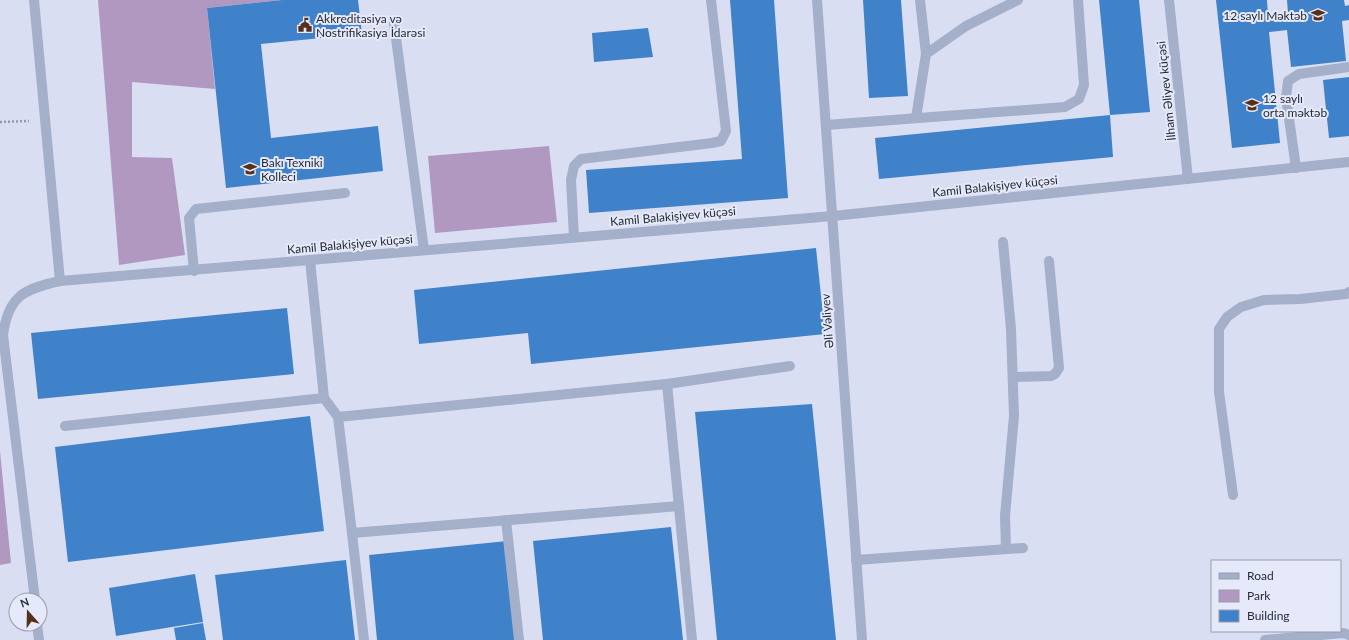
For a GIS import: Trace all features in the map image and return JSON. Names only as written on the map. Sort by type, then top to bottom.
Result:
[{"type":"street","points":[[34,0],[60,281]]},
{"type":"street","points":[[574,237],[571,180],[574,166],[581,159],[712,143],[721,140],[726,130],[711,0]]},
{"type":"street","name":"Əli Vəliyev","points":[[817,0],[862,640]]},
{"type":"street","points":[[916,118],[926,54],[920,0]]},
{"type":"street","points":[[926,54],[966,26],[1018,0]]},
{"type":"street","points":[[826,125],[1065,106],[1079,99],[1084,85],[1078,0]]},
{"type":"street","name":"İlham Əliyev küçəsi","points":[[1169,0],[1188,179]]},
{"type":"street","points":[[394,23],[424,250]]},
{"type":"street","points":[[1296,168],[1286,97],[1288,82],[1299,74],[1349,67]]},
{"type":"street","name":"Kamil Balakişiyev küçəsi","points":[[34,592],[3,336],[8,310],[19,296],[35,286],[60,281],[194,271],[574,237],[833,216],[1349,162]]},
{"type":"street","points":[[194,271],[189,218],[196,209],[345,193]]},
{"type":"street","points":[[1003,242],[1011,330],[1014,416],[1004,516],[1006,550]]},
{"type":"street","points":[[310,260],[324,398],[338,417],[364,640]]},
{"type":"street","points":[[1013,377],[1051,376],[1055,374],[1059,368],[1049,261]]},
{"type":"street","points":[[1233,495],[1219,392],[1219,329],[1227,317],[1241,307],[1264,300],[1300,299],[1346,294],[1349,292]]},
{"type":"street","points":[[338,417],[667,384],[790,366]]},
{"type":"street","points":[[667,384],[692,640]]},
{"type":"street","points":[[65,426],[324,398]]},
{"type":"street","points":[[352,533],[679,506]]},
{"type":"street","points":[[506,520],[519,640]]},
{"type":"street","points":[[856,560],[1023,548]]},
{"type":"street","points":[[1265,640],[1343,633],[1349,635]]},
{"type":"path","points":[[0,122],[44,121]]},
{"type":"green space","points":[[98,0],[282,0],[207,8],[215,89],[132,82],[132,157],[172,158],[185,255],[119,265]]},
{"type":"green space","points":[[549,146],[557,222],[435,233],[428,156]]},
{"type":"green space","points":[[0,451],[11,563],[0,565]]},
{"type":"building","points":[[282,0],[358,0],[362,34],[261,44],[271,138],[378,126],[383,171],[226,188],[207,8]]},
{"type":"building","points":[[730,0],[774,0],[788,198],[589,213],[586,170],[742,159]]},
{"type":"building","points":[[863,0],[901,0],[908,96],[869,98]]},
{"type":"building","points":[[1099,0],[1139,0],[1150,112],[1110,115]]},
{"type":"building","name":"12 saylı orta məktəb","points":[[1216,0],[1267,0],[1268,15],[1288,13],[1287,0],[1344,0],[1345,6],[1349,5],[1349,20],[1342,21],[1346,61],[1291,67],[1287,30],[1269,32],[1280,143],[1232,148]]},
{"type":"building","points":[[648,28],[653,57],[594,62],[592,33]]},
{"type":"building","name":"12 saylı orta məktəb","points":[[1349,77],[1349,136],[1329,138],[1323,80]]},
{"type":"building","points":[[1110,115],[1113,157],[879,179],[875,138]]},
{"type":"building","points":[[816,248],[825,334],[531,364],[528,333],[419,344],[414,290]]},
{"type":"building","points":[[287,308],[294,374],[38,399],[31,333]]},
{"type":"building","points":[[812,404],[836,640],[717,640],[695,412]]},
{"type":"building","points":[[310,416],[324,531],[68,562],[55,447]]},
{"type":"building","points":[[671,527],[683,640],[543,640],[533,541]]},
{"type":"building","points":[[507,541],[516,640],[377,640],[369,555]]},
{"type":"building","points":[[346,560],[355,640],[223,640],[215,575]]},
{"type":"building","points":[[195,574],[203,622],[116,636],[109,588]]},
{"type":"building","points":[[203,623],[206,640],[176,640],[174,628]]},
{"type":"place","name":"12 saylı Məktəb","points":[[1318,15]]},
{"type":"place","name":"Akkreditasiya və Nostrifikasiya İdarəsi","points":[[305,25]]},
{"type":"place","name":"12 saylı orta məktəb","points":[[1252,105]]},
{"type":"place","name":"Bakı Texniki Kolleci","points":[[250,169]]}]
